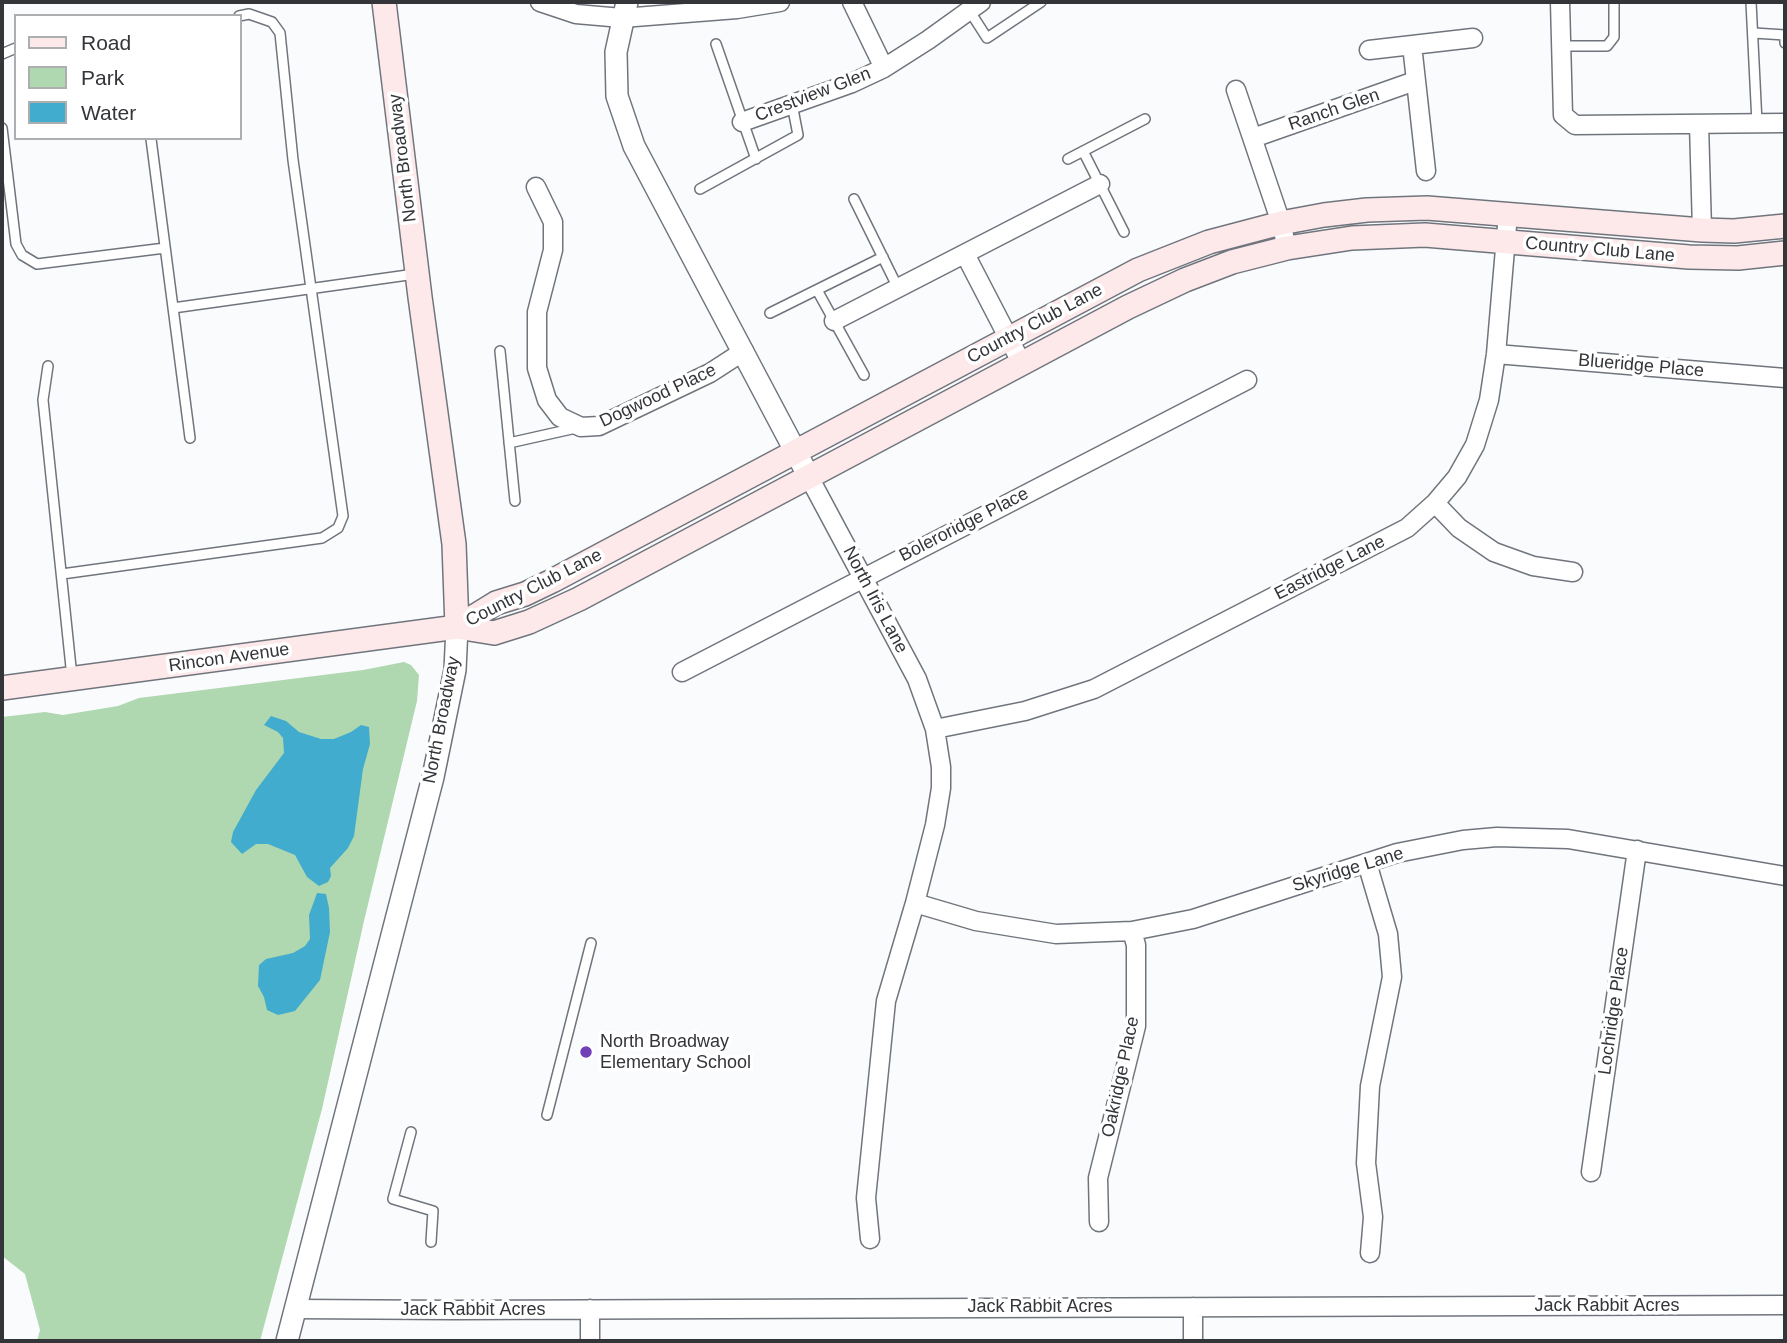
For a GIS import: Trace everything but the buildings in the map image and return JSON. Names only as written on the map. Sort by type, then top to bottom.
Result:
[{"type":"main road","name":"North Broadway","points":[[384,2],[454,544],[457,627]]},
{"type":"main road","name":"Country Club Lane","points":[[457,627],[496,603],[525,594],[552,581],[1138,270],[1209,242],[1281,223],[1367,210],[1427,208],[1702,229],[1734,230],[1785,226]]},
{"type":"main road","points":[[1698,257],[1702,229]]},
{"type":"main road","name":"Country Club Lane","points":[[457,627],[494,633],[530,622],[579,599],[1021,363],[1185,280],[1232,262],[1287,248],[1352,238],[1425,235],[1698,257],[1738,258],[1785,253]]},
{"type":"main road","name":"Rincon Avenue","points":[[2,688],[457,627]]},
{"type":"street","points":[[540,2],[576,14],[625,10],[737,9],[780,2]]},
{"type":"street","name":"Crestview Glen","points":[[852,2],[884,68]]},
{"type":"street","points":[[1560,2],[1563,115],[1568,121],[1579,125],[1785,123]]},
{"type":"street","name":"Crestview Glen","points":[[743,122],[852,83],[884,68],[975,6]]},
{"type":"street","name":"North Iris Lane","points":[[625,10],[616,52],[617,96],[634,146],[917,679],[935,729],[941,767],[941,788],[915,904],[886,1001],[866,1198],[870,1239]]},
{"type":"street","points":[[1369,50],[1473,38]]},
{"type":"street","points":[[1412,45],[1426,171]]},
{"type":"street","name":"Ranch Glen","points":[[1253,138],[1415,81]]},
{"type":"street","points":[[1236,90],[1287,248]]},
{"type":"street","points":[[1699,124],[1702,229]]},
{"type":"street","points":[[834,321],[1100,184]]},
{"type":"street","name":"Dogwood Place","points":[[536,187],[553,222],[553,250],[537,312],[537,368],[547,400],[560,417],[581,427],[599,426],[710,373],[744,351]]},
{"type":"street","name":"Eastridge Lane","points":[[935,729],[1025,711],[1094,689],[1407,528],[1435,503],[1457,477],[1475,445],[1489,400],[1496,354],[1508,214]]},
{"type":"street","points":[[965,254],[1021,363]]},
{"type":"street","name":"Blueridge Place","points":[[1496,354],[1785,378]]},
{"type":"street","name":"Boleroridge Place","points":[[682,672],[1247,380]]},
{"type":"street","points":[[1435,503],[1460,528],[1494,552],[1533,566],[1573,572]]},
{"type":"street","name":"North Broadway","points":[[287,1341],[432,777],[455,670],[457,627]]},
{"type":"street","name":"Skyridge Lane","points":[[915,904],[976,921],[1056,934],[1132,931],[1193,919],[1397,853],[1497,837],[1568,839],[1785,876]]},
{"type":"street","name":"Lochridge Place","points":[[1591,1172],[1637,850]]},
{"type":"street","points":[[1367,863],[1388,934],[1392,977],[1370,1086],[1366,1163],[1373,1217],[1370,1253]]},
{"type":"street","name":"Oakridge Place","points":[[1099,1222],[1098,1178],[1136,1026],[1136,945],[1132,931]]},
{"type":"street","name":"Jack Rabbit Acres","points":[[296,1309],[1785,1305]]},
{"type":"street","points":[[1193,1307],[1193,1341]]},
{"type":"street","points":[[590,1309],[590,1341]]},
{"type":"lane","points":[[975,6],[988,38],[1041,2]]},
{"type":"lane","points":[[1563,46],[1607,46],[1614,37],[1614,2]]},
{"type":"lane","points":[[1751,2],[1757,123]]},
{"type":"lane","points":[[62,574],[321,538],[338,528],[343,516],[293,160],[280,33],[272,22],[249,14],[242,15]]},
{"type":"lane","points":[[1754,33],[1785,35],[1785,43]]},
{"type":"lane","points":[[716,44],[756,159]]},
{"type":"lane","points":[[700,189],[799,135],[792,104]]},
{"type":"lane","points":[[1068,159],[1145,119]]},
{"type":"lane","points":[[2,128],[16,244],[22,255],[37,264],[165,248]]},
{"type":"lane","points":[[151,140],[190,438]]},
{"type":"lane","points":[[1083,151],[1124,232]]},
{"type":"lane","points":[[854,199],[898,288]]},
{"type":"lane","points":[[770,313],[883,257]]},
{"type":"lane","points":[[173,308],[417,273]]},
{"type":"lane","points":[[817,290],[864,375]]},
{"type":"lane","points":[[500,351],[515,501]]},
{"type":"lane","points":[[48,366],[43,400],[73,679]]},
{"type":"lane","points":[[509,443],[581,427]]},
{"type":"lane","points":[[547,1115],[591,943]]},
{"type":"lane","points":[[411,1132],[394,1199],[433,1211],[431,1242]]},
{"type":"green space","points":[[404,662],[411,665],[419,675],[417,701],[322,1109],[260,1341],[37,1341],[40,1330],[25,1274],[2,1256],[2,717],[45,712],[63,715],[118,706],[139,698],[363,670]]},
{"type":"water","points":[[271,716],[286,721],[299,732],[321,739],[334,739],[361,725],[369,727],[370,744],[363,769],[354,836],[348,848],[330,868],[331,876],[328,882],[319,886],[307,877],[295,855],[268,844],[256,844],[242,854],[231,842],[233,832],[256,790],[284,753],[283,738],[278,732],[264,725]]},
{"type":"water","points":[[317,893],[326,894],[330,932],[320,980],[295,1011],[278,1015],[267,1010],[258,986],[259,965],[266,959],[293,953],[305,946],[310,939],[309,915]]},
{"type":"place","name":"North Broadway Elementary School","points":[[586,1052]]}]
